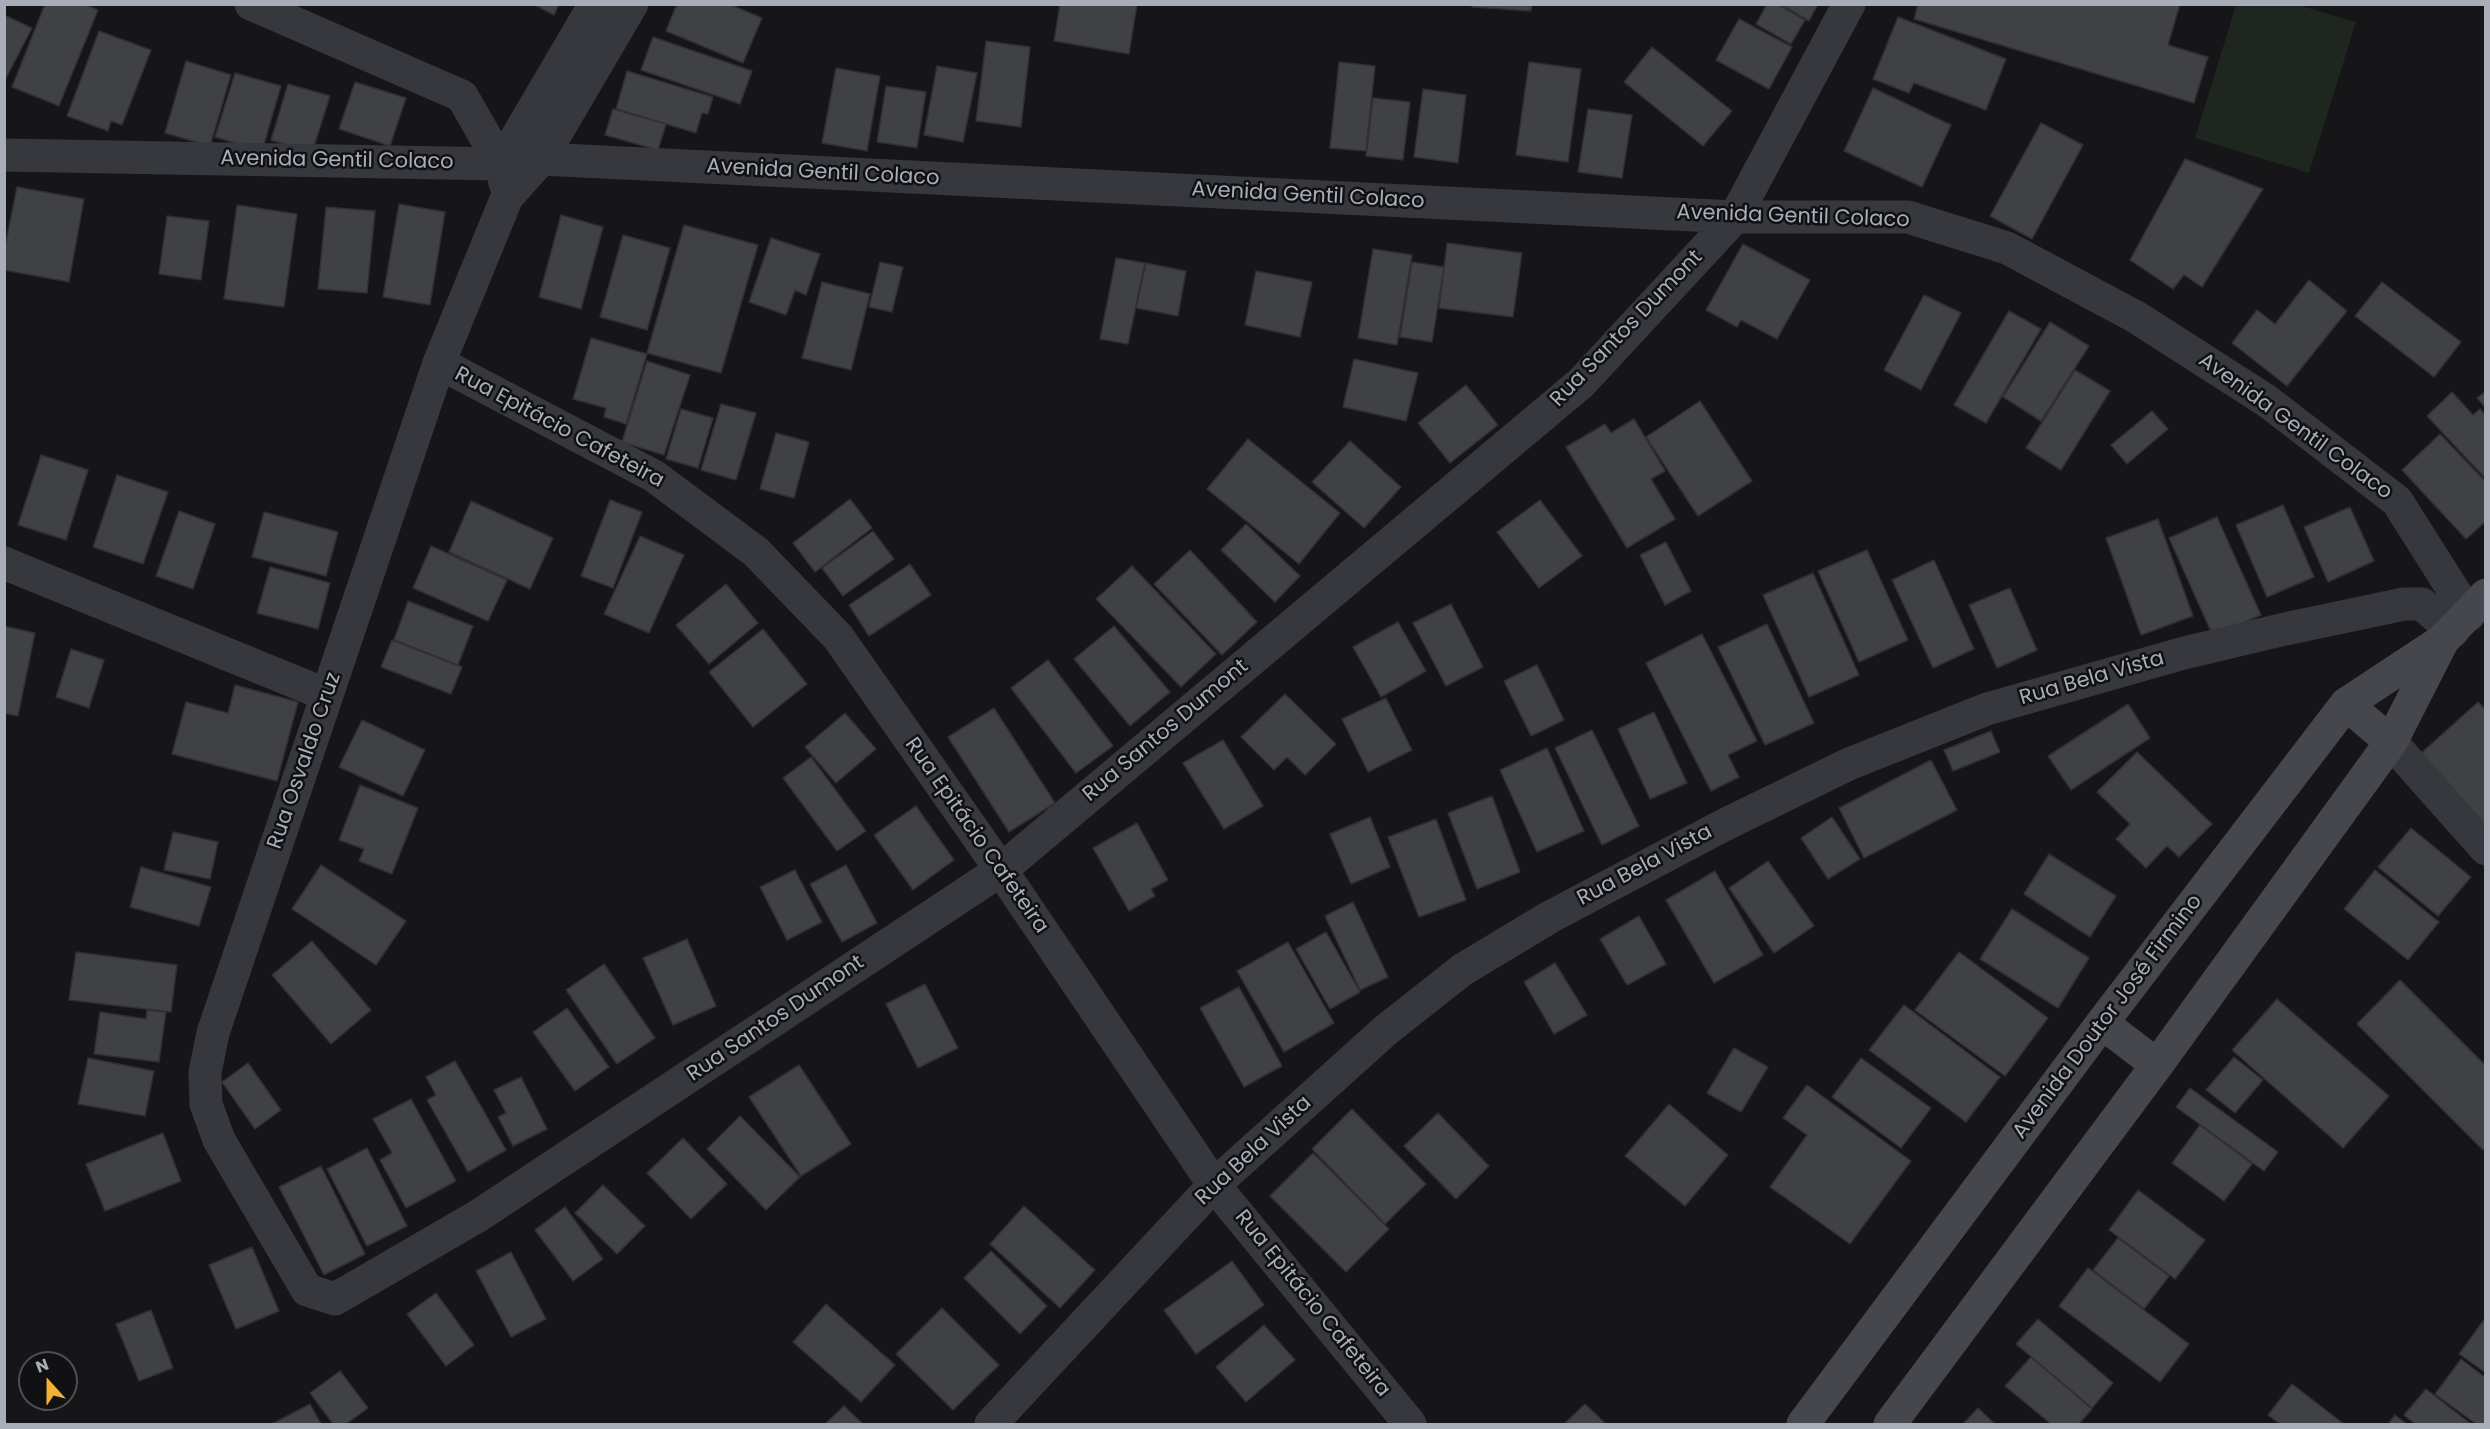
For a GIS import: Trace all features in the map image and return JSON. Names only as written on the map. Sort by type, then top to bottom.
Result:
[{"type":"street","points":[[250,4],[462,96],[501,164],[507,197]]},
{"type":"street","points":[[501,164],[595,4]]},
{"type":"street","name":"Rua Osvaldo Cruz","points":[[335,1299],[307,1290],[219,1140],[206,1104],[205,1072],[213,1033],[439,363],[507,197],[541,159],[632,4]]},
{"type":"street","name":"Rua Santos Dumont","points":[[335,1299],[478,1216],[1001,870],[1581,382],[1735,217],[1849,4]]},
{"type":"street","name":"Avenida Gentil Colaco","points":[[4,155],[501,164],[541,159],[1735,217],[1908,217],[2007,248],[2136,317],[2267,401],[2397,501],[2463,620]]},
{"type":"street","name":"Rua Epitácio Cafeteira","points":[[439,363],[654,476],[756,552],[838,638],[1001,870],[1214,1185],[1410,1425]]},
{"type":"street","points":[[4,563],[327,695]]},
{"type":"street","name":"Rua Bela Vista","points":[[991,1425],[1214,1185],[1386,1030],[1462,970],[1550,917],[1724,825],[1849,764],[1987,709],[2184,653],[2285,629],[2413,604],[2422,604],[2463,620]]},
{"type":"street","points":[[1890,1425],[2157,1065],[2391,742],[2463,620]]},
{"type":"street","name":"Avenida Doutor José Firmino","points":[[1803,1425],[2102,1023],[2346,704],[2463,620]]},
{"type":"street","points":[[2346,704],[2391,742],[2486,849]]},
{"type":"street","points":[[2102,1023],[2157,1065]]},
{"type":"shaded area","points":[[2236,5],[2298,5],[2356,22],[2309,173],[2195,138]]},
{"type":"building","points":[[45,4],[84,4],[98,10],[59,106],[12,87]]},
{"type":"building","points":[[533,4],[559,4],[554,15]]},
{"type":"building","points":[[677,4],[729,4],[762,18],[743,63],[666,31]]},
{"type":"building","points":[[1060,4],[1137,4],[1129,54],[1054,41]]},
{"type":"building","points":[[1473,4],[1532,4],[1531,11],[1472,7]]},
{"type":"building","points":[[1767,4],[1777,4],[1805,20],[1791,44],[1756,24]]},
{"type":"building","points":[[1780,4],[1818,4],[1809,21]]},
{"type":"building","points":[[1918,4],[2180,4],[2168,45],[2208,57],[2194,103],[1914,19]]},
{"type":"building","points":[[4,15],[32,28],[4,82]]},
{"type":"building","points":[[1898,17],[2006,59],[1986,110],[1914,83],[1909,93],[1873,79]]},
{"type":"building","points":[[1739,19],[1792,47],[1769,89],[1716,60]]},
{"type":"building","points":[[99,31],[151,50],[122,125],[111,121],[108,131],[67,116]]},
{"type":"building","points":[[653,37],[752,71],[740,104],[641,70]]},
{"type":"building","points":[[986,41],[1030,47],[1021,127],[976,121]]},
{"type":"building","points":[[1652,47],[1732,111],[1703,146],[1624,82]]},
{"type":"building","points":[[186,61],[231,75],[210,146],[165,133]]},
{"type":"building","points":[[1339,62],[1375,66],[1366,151],[1330,148]]},
{"type":"building","points":[[1529,62],[1581,69],[1568,162],[1516,155]]},
{"type":"building","points":[[937,66],[977,73],[963,142],[924,135]]},
{"type":"building","points":[[836,68],[880,76],[867,151],[822,143]]},
{"type":"building","points":[[627,71],[713,97],[708,114],[702,113],[696,133],[616,109]]},
{"type":"building","points":[[235,73],[281,86],[262,151],[215,137]]},
{"type":"building","points":[[355,82],[406,98],[390,146],[339,129]]},
{"type":"building","points":[[288,84],[330,96],[312,153],[271,140]]},
{"type":"building","points":[[886,86],[926,92],[917,148],[877,142]]},
{"type":"building","points":[[1873,88],[1951,125],[1922,187],[1844,151]]},
{"type":"building","points":[[1423,89],[1466,95],[1458,163],[1414,157]]},
{"type":"building","points":[[1373,98],[1410,102],[1403,160],[1366,156]]},
{"type":"building","points":[[613,109],[666,124],[658,150],[605,135]]},
{"type":"building","points":[[1588,109],[1632,115],[1622,178],[1578,172]]},
{"type":"building","points":[[2041,123],[2083,145],[2032,239],[1990,216]]},
{"type":"building","points":[[2185,159],[2263,189],[2202,287],[2184,275],[2173,289],[2130,260]]},
{"type":"building","points":[[17,187],[84,199],[69,282],[4,270],[4,252]]},
{"type":"building","points":[[399,204],[445,212],[430,305],[383,297]]},
{"type":"building","points":[[237,205],[297,214],[284,307],[224,299]]},
{"type":"building","points":[[326,207],[375,211],[367,293],[318,289]]},
{"type":"building","points":[[561,215],[603,227],[581,309],[539,297]]},
{"type":"building","points":[[167,216],[209,221],[201,280],[159,274]]},
{"type":"building","points":[[684,225],[758,245],[721,373],[647,353]]},
{"type":"building","points":[[623,235],[670,248],[647,330],[600,317]]},
{"type":"building","points":[[771,238],[820,254],[806,295],[795,290],[786,315],[749,302]]},
{"type":"building","points":[[1447,243],[1522,253],[1513,317],[1439,308]]},
{"type":"building","points":[[1743,244],[1810,280],[1777,339],[1741,320],[1737,327],[1706,310]]},
{"type":"building","points":[[1373,249],[1412,255],[1397,345],[1358,338]]},
{"type":"building","points":[[1116,258],[1145,263],[1128,344],[1100,339]]},
{"type":"building","points":[[880,262],[903,267],[892,312],[869,307]]},
{"type":"building","points":[[1412,262],[1444,267],[1432,342],[1400,337]]},
{"type":"building","points":[[1146,263],[1186,271],[1178,316],[1136,308]]},
{"type":"building","points":[[1256,271],[1312,282],[1300,337],[1245,325]]},
{"type":"building","points":[[2309,280],[2347,311],[2287,386],[2232,343],[2257,310],[2275,324]]},
{"type":"building","points":[[822,282],[870,294],[851,370],[802,358]]},
{"type":"building","points":[[2382,282],[2461,342],[2434,377],[2355,316]]},
{"type":"building","points":[[1924,295],[1961,313],[1921,390],[1884,370]]},
{"type":"building","points":[[2009,311],[2041,329],[1986,423],[1954,405]]},
{"type":"building","points":[[2050,322],[2089,346],[2041,421],[2003,397]]},
{"type":"building","points":[[591,338],[647,354],[626,424],[604,417],[606,408],[573,399]]},
{"type":"building","points":[[1354,359],[1418,373],[1406,421],[1343,407]]},
{"type":"building","points":[[647,361],[690,375],[664,455],[622,442]]},
{"type":"building","points":[[2075,370],[2110,391],[2061,470],[2026,448]]},
{"type":"building","points":[[1466,385],[1498,425],[1450,463],[1418,423]]},
{"type":"building","points":[[2486,391],[2486,408],[2477,398]]},
{"type":"building","points":[[2452,392],[2473,415],[2480,409],[2486,415],[2486,479],[2427,416]]},
{"type":"building","points":[[1700,401],[1752,481],[1698,516],[1646,437]]},
{"type":"building","points":[[721,404],[756,413],[736,480],[701,470]]},
{"type":"building","points":[[681,409],[713,418],[698,468],[666,459]]},
{"type":"building","points":[[2152,411],[2168,429],[2127,464],[2111,445]]},
{"type":"building","points":[[1634,419],[1665,471],[1651,479],[1675,519],[1627,548],[1566,447],[1605,424],[1611,433]]},
{"type":"building","points":[[776,433],[809,442],[794,498],[760,489]]},
{"type":"building","points":[[2440,434],[2486,482],[2486,521],[2466,539],[2402,470]]},
{"type":"building","points":[[1248,439],[1340,513],[1299,564],[1207,489]]},
{"type":"building","points":[[1350,441],[1401,487],[1364,528],[1312,482]]},
{"type":"building","points":[[41,455],[88,470],[66,540],[18,525]]},
{"type":"building","points":[[117,475],[168,492],[143,564],[93,547]]},
{"type":"building","points":[[850,499],[872,528],[815,572],[793,543]]},
{"type":"building","points":[[610,500],[642,512],[613,588],[581,576]]},
{"type":"building","points":[[1540,500],[1582,556],[1539,588],[1497,532]]},
{"type":"building","points":[[471,501],[553,538],[530,589],[449,552]]},
{"type":"building","points":[[2283,505],[2314,577],[2267,597],[2236,525]]},
{"type":"building","points":[[2350,507],[2374,561],[2328,582],[2304,527]]},
{"type":"building","points":[[179,511],[215,524],[193,589],[156,576]]},
{"type":"building","points":[[264,512],[338,532],[326,576],[252,557]]},
{"type":"building","points":[[2217,517],[2261,615],[2213,636],[2169,538]]},
{"type":"building","points":[[2158,519],[2193,616],[2141,635],[2106,538]]},
{"type":"building","points":[[1246,524],[1300,576],[1275,602],[1221,550]]},
{"type":"building","points":[[873,531],[894,559],[843,596],[822,568]]},
{"type":"building","points":[[640,536],[684,555],[649,633],[604,614]]},
{"type":"building","points":[[1666,542],[1691,591],[1665,605],[1640,555]]},
{"type":"building","points":[[431,546],[507,580],[488,621],[413,588]]},
{"type":"building","points":[[1190,550],[1257,622],[1222,655],[1154,584]]},
{"type":"building","points":[[1867,550],[1908,640],[1859,662],[1818,571]]},
{"type":"building","points":[[1934,560],[1974,649],[1933,668],[1892,580]]},
{"type":"building","points":[[910,564],[931,595],[869,636],[849,605]]},
{"type":"building","points":[[1132,566],[1216,654],[1181,687],[1096,599]]},
{"type":"building","points":[[270,567],[330,583],[318,629],[257,613]]},
{"type":"building","points":[[1813,573],[1859,675],[1809,697],[1763,595]]},
{"type":"building","points":[[726,584],[758,623],[709,664],[676,625]]},
{"type":"building","points":[[2010,588],[2037,650],[1997,668],[1969,605]]},
{"type":"building","points":[[408,601],[473,626],[458,665],[394,640]]},
{"type":"building","points":[[1451,604],[1483,667],[1446,686],[1413,623]]},
{"type":"building","points":[[1398,622],[1426,671],[1381,697],[1353,647]]},
{"type":"building","points":[[1767,624],[1814,723],[1765,745],[1718,647]]},
{"type":"building","points":[[4,626],[35,633],[18,716],[4,713]]},
{"type":"building","points":[[1114,626],[1170,692],[1130,726],[1074,659]]},
{"type":"building","points":[[763,629],[807,684],[753,727],[709,672]]},
{"type":"building","points":[[1702,634],[1757,741],[1728,755],[1739,777],[1711,791],[1646,663]]},
{"type":"building","points":[[392,640],[462,667],[451,694],[381,667]]},
{"type":"building","points":[[71,649],[104,660],[89,708],[56,697]]},
{"type":"building","points":[[1048,660],[1113,746],[1076,773],[1011,688]]},
{"type":"building","points":[[1537,665],[1564,720],[1531,736],[1504,681]]},
{"type":"building","points":[[235,685],[298,702],[277,781],[172,754],[186,702],[228,713]]},
{"type":"building","points":[[1285,694],[1336,744],[1305,775],[1287,757],[1274,770],[1241,737]]},
{"type":"building","points":[[1386,698],[1412,750],[1368,772],[1342,719]]},
{"type":"building","points":[[2478,702],[2486,710],[2486,830],[2418,756]]},
{"type":"building","points":[[2128,704],[2150,738],[2071,790],[2048,756]]},
{"type":"building","points":[[994,708],[1055,803],[1009,832],[948,737]]},
{"type":"building","points":[[1654,712],[1687,783],[1650,799],[1618,729]]},
{"type":"building","points":[[845,713],[876,749],[836,783],[805,747]]},
{"type":"building","points":[[362,720],[425,750],[403,796],[339,767]]},
{"type":"building","points":[[1592,730],[1639,826],[1602,845],[1555,748]]},
{"type":"building","points":[[1991,731],[2000,752],[1953,771],[1944,750]]},
{"type":"building","points":[[1223,740],[1263,806],[1224,829],[1183,763]]},
{"type":"building","points":[[1547,748],[1584,831],[1537,852],[1500,770]]},
{"type":"building","points":[[2137,752],[2212,824],[2179,857],[2167,846],[2146,868],[2116,839],[2130,824],[2097,792]]},
{"type":"building","points":[[811,757],[866,831],[837,851],[783,778]]},
{"type":"building","points":[[1931,760],[1957,810],[1864,858],[1839,808]]},
{"type":"building","points":[[360,785],[418,808],[392,874],[359,861],[364,849],[339,840]]},
{"type":"building","points":[[1492,796],[1520,872],[1477,889],[1448,813]]},
{"type":"building","points":[[916,806],[954,860],[913,890],[874,835]]},
{"type":"building","points":[[1370,817],[1390,867],[1351,884],[1330,834]]},
{"type":"building","points":[[1832,817],[1860,859],[1828,879],[1801,838]]},
{"type":"building","points":[[1436,819],[1466,900],[1419,917],[1388,837]]},
{"type":"building","points":[[1137,823],[1168,880],[1151,889],[1155,896],[1129,911],[1093,848]]},
{"type":"building","points":[[2411,828],[2471,877],[2438,916],[2378,867]]},
{"type":"building","points":[[173,832],[218,842],[210,879],[164,870]]},
{"type":"building","points":[[2049,854],[2116,896],[2090,937],[2024,894]]},
{"type":"building","points":[[1768,861],[1814,926],[1774,953],[1729,888]]},
{"type":"building","points":[[321,865],[406,921],[376,965],[292,909]]},
{"type":"building","points":[[846,865],[877,923],[842,942],[810,884]]},
{"type":"building","points":[[141,867],[211,887],[199,926],[130,907]]},
{"type":"building","points":[[795,870],[822,922],[787,940],[760,887]]},
{"type":"building","points":[[2375,870],[2439,922],[2408,960],[2344,909]]},
{"type":"building","points":[[1715,871],[1763,955],[1714,983],[1666,900]]},
{"type":"building","points":[[1353,902],[1388,977],[1360,990],[1325,916]]},
{"type":"building","points":[[2012,909],[2089,958],[2058,1008],[1980,959]]},
{"type":"building","points":[[1639,916],[1666,964],[1627,985],[1600,939]]},
{"type":"building","points":[[1326,932],[1360,992],[1330,1009],[1296,949]]},
{"type":"building","points":[[687,939],[716,1006],[673,1025],[643,958]]},
{"type":"building","points":[[312,941],[371,1010],[331,1044],[272,975]]},
{"type":"building","points":[[1288,942],[1334,1023],[1284,1052],[1237,971]]},
{"type":"building","points":[[76,952],[177,965],[171,1012],[69,1000]]},
{"type":"building","points":[[1959,952],[2048,1018],[2005,1076],[1915,1010]]},
{"type":"building","points":[[1555,963],[1587,1015],[1554,1034],[1524,982]]},
{"type":"building","points":[[604,964],[655,1038],[617,1064],[566,990]]},
{"type":"building","points":[[2400,980],[2486,1066],[2486,1147],[2483,1150],[2357,1024]]},
{"type":"building","points":[[925,984],[958,1048],[918,1068],[886,1004]]},
{"type":"building","points":[[1239,987],[1282,1066],[1244,1087],[1200,1008]]},
{"type":"building","points":[[2277,999],[2389,1096],[2343,1148],[2232,1050]]},
{"type":"building","points":[[1904,1005],[2000,1077],[1966,1122],[1869,1050]]},
{"type":"building","points":[[567,1008],[609,1067],[575,1091],[533,1032]]},
{"type":"building","points":[[147,1010],[166,1012],[159,1062],[94,1054],[100,1012],[146,1019]]},
{"type":"building","points":[[1734,1048],[1768,1067],[1741,1112],[1707,1093]]},
{"type":"building","points":[[2234,1057],[2263,1080],[2235,1113],[2206,1090]]},
{"type":"building","points":[[88,1058],[154,1071],[145,1116],[78,1104]]},
{"type":"building","points":[[1861,1058],[1931,1108],[1901,1148],[1832,1097]]},
{"type":"building","points":[[455,1061],[506,1150],[468,1172],[427,1100],[436,1095],[426,1077]]},
{"type":"building","points":[[248,1063],[281,1110],[255,1129],[222,1082]]},
{"type":"building","points":[[799,1065],[851,1144],[801,1176],[749,1097]]},
{"type":"building","points":[[521,1077],[547,1129],[513,1146],[498,1117],[506,1113],[494,1090]]},
{"type":"building","points":[[1807,1085],[1911,1161],[1850,1244],[1770,1187],[1807,1135],[1783,1118]]},
{"type":"building","points":[[2190,1088],[2278,1152],[2264,1171],[2176,1107]]},
{"type":"building","points":[[411,1099],[456,1181],[406,1208],[380,1160],[392,1153],[373,1119]]},
{"type":"building","points":[[1669,1104],[1728,1155],[1685,1206],[1625,1156]]},
{"type":"building","points":[[1352,1109],[1426,1184],[1385,1224],[1312,1149]]},
{"type":"building","points":[[1438,1113],[1489,1166],[1456,1199],[1404,1146]]},
{"type":"building","points":[[740,1116],[800,1177],[766,1210],[707,1149]]},
{"type":"building","points":[[2200,1125],[2252,1164],[2224,1201],[2172,1163]]},
{"type":"building","points":[[163,1133],[181,1181],[105,1211],[86,1164]]},
{"type":"building","points":[[683,1138],[727,1184],[691,1219],[647,1173]]},
{"type":"building","points":[[367,1148],[407,1226],[367,1246],[327,1169]]},
{"type":"building","points":[[1313,1153],[1389,1229],[1346,1272],[1270,1196]]},
{"type":"building","points":[[321,1166],[365,1254],[324,1275],[279,1187]]},
{"type":"building","points":[[603,1185],[645,1226],[617,1254],[575,1213]]},
{"type":"building","points":[[2138,1190],[2205,1240],[2175,1279],[2109,1230]]},
{"type":"building","points":[[1024,1206],[1095,1270],[1060,1308],[990,1244]]},
{"type":"building","points":[[565,1207],[603,1259],[573,1281],[535,1230]]},
{"type":"building","points":[[2118,1238],[2169,1276],[2144,1309],[2093,1270]]},
{"type":"building","points":[[252,1247],[279,1311],[236,1329],[209,1265]]},
{"type":"building","points":[[991,1251],[1047,1306],[1020,1334],[964,1278]]},
{"type":"building","points":[[511,1252],[546,1319],[511,1337],[476,1271]]},
{"type":"building","points":[[1232,1261],[1264,1305],[1196,1354],[1164,1310]]},
{"type":"building","points":[[2088,1268],[2189,1344],[2160,1382],[2059,1306]]},
{"type":"building","points":[[436,1293],[474,1345],[446,1366],[407,1314]]},
{"type":"building","points":[[826,1304],[895,1365],[861,1402],[793,1342]]},
{"type":"building","points":[[942,1308],[999,1365],[953,1410],[896,1354]]},
{"type":"building","points":[[151,1310],[173,1368],[139,1381],[116,1324]]},
{"type":"building","points":[[2486,1317],[2486,1373],[2459,1354]]},
{"type":"building","points":[[2038,1319],[2113,1383],[2092,1408],[2016,1344]]},
{"type":"building","points":[[1264,1325],[1295,1360],[1246,1402],[1216,1367]]},
{"type":"building","points":[[2031,1357],[2092,1409],[2079,1424],[2051,1424],[2005,1386]]},
{"type":"building","points":[[2461,1359],[2486,1378],[2486,1424],[2476,1424],[2435,1394]]},
{"type":"building","points":[[340,1371],[368,1408],[346,1424],[333,1424],[310,1393]]},
{"type":"building","points":[[2292,1384],[2344,1424],[2280,1424],[2268,1415]]},
{"type":"building","points":[[2426,1389],[2471,1424],[2415,1424],[2404,1415]]},
{"type":"building","points":[[310,1404],[321,1424],[272,1424]]},
{"type":"building","points":[[1585,1404],[1606,1424],[1564,1424]]},
{"type":"building","points":[[844,1406],[863,1424],[825,1424]]},
{"type":"building","points":[[1978,1408],[1995,1424],[1963,1424]]},
{"type":"building","points":[[2395,1415],[2407,1424],[2388,1424]]}]
